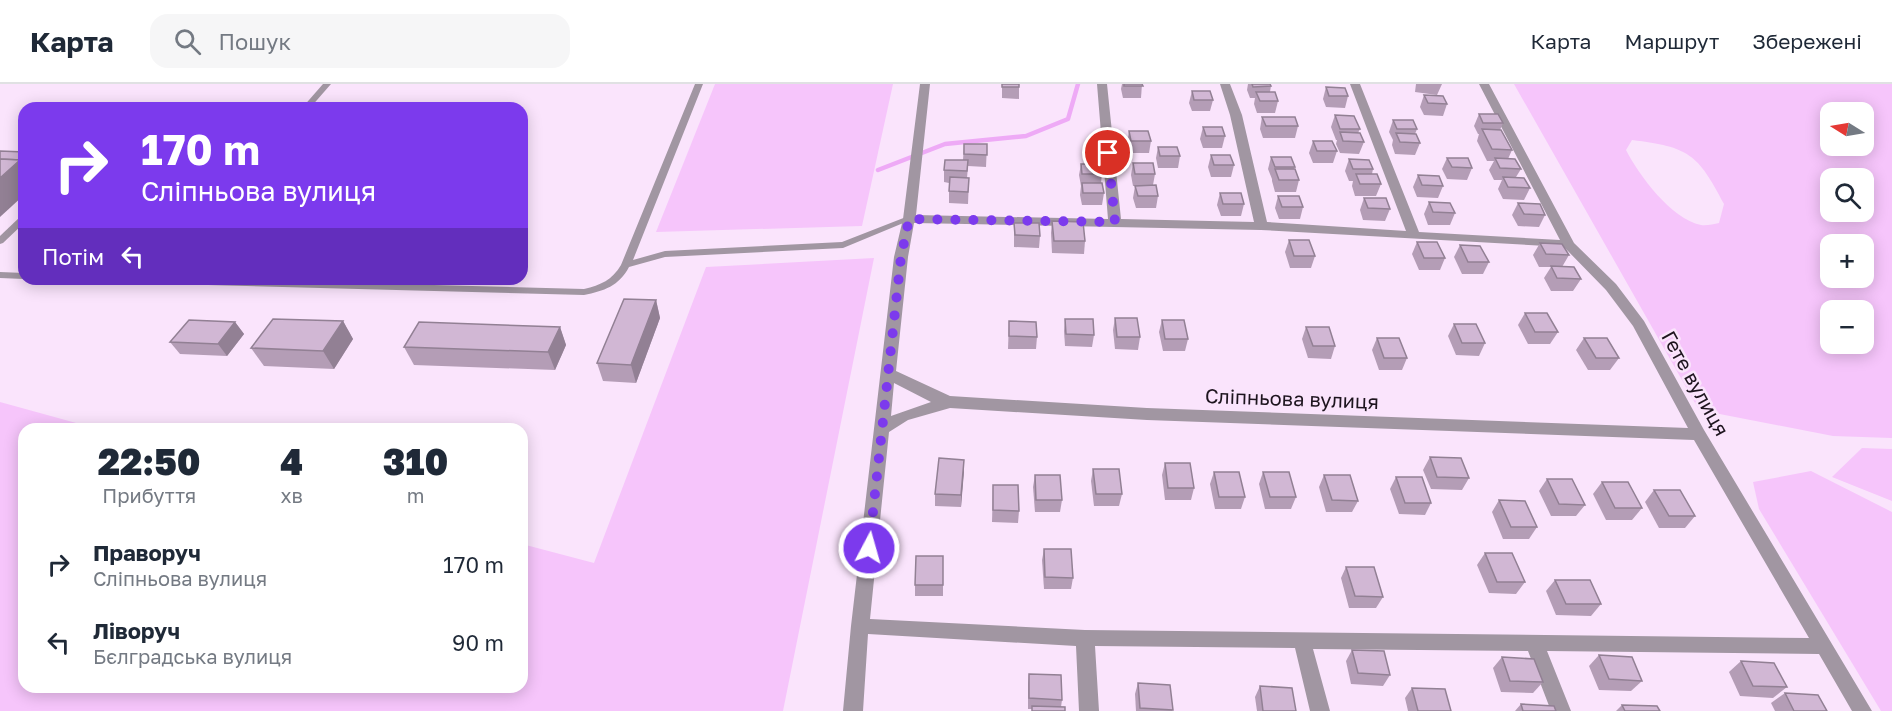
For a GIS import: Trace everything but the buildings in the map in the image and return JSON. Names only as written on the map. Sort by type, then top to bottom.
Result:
[{"type":"street","points":[[853,711],[860,626],[890,374],[901,257],[909,219],[925,84]]},
{"type":"street","points":[[1102,84],[1115,222]]},
{"type":"street","points":[[1225,84],[1236,115],[1261,226]]},
{"type":"street","points":[[1355,84],[1414,234]]},
{"type":"street","name":"Гете вулиця","points":[[1484,84],[1569,245],[1611,287],[1639,324],[1699,434],[1862,711]]},
{"type":"street","points":[[909,219],[1261,226],[1569,245]]},
{"type":"street","name":"Сліпньова вулиця","points":[[890,374],[936,398],[950,402],[1147,414],[1699,434]]},
{"type":"street","points":[[883,428],[903,416],[950,402]]},
{"type":"street","points":[[860,626],[1085,638],[1535,645],[1825,646]]},
{"type":"street","points":[[1085,638],[1089,711]]},
{"type":"street","points":[[1302,641],[1320,711]]},
{"type":"street","points":[[1535,645],[1561,711]]},
{"type":"lane","points":[[311,102],[327,84]]},
{"type":"lane","points":[[314,285],[584,292],[607,288],[619,277],[626,265],[699,84]]},
{"type":"lane","points":[[626,265],[665,254],[843,245],[909,219]]},
{"type":"lane","points":[[0,241],[18,224]]},
{"type":"lane","points":[[0,275],[18,276]]},
{"type":"shaded area","points":[[715,84],[893,84],[862,226],[656,232]]},
{"type":"shaded area","points":[[1514,84],[1892,84],[1892,438],[1833,436],[1699,410]],"holes":[[[1632,140],[1667,146],[1690,156],[1707,174],[1724,204],[1719,223],[1701,225],[1690,221],[1678,214],[1657,195],[1626,150]]]},
{"type":"shaded area","points":[[874,258],[783,711],[0,711],[0,402],[76,423],[18,423],[18,693],[528,693],[528,546],[594,563],[706,267]]},
{"type":"shaded area","points":[[1862,448],[1892,449],[1892,501],[1832,477]]},
{"type":"shaded area","points":[[1811,471],[1892,512],[1892,711],[1881,711],[1759,509],[1753,482]]},
{"type":"waterway","points":[[878,170],[945,144],[1026,136],[1068,119],[1078,84]]},
{"type":"route","points":[[869,548],[890,374],[901,257],[909,219],[1115,222],[1108,153]]}]
